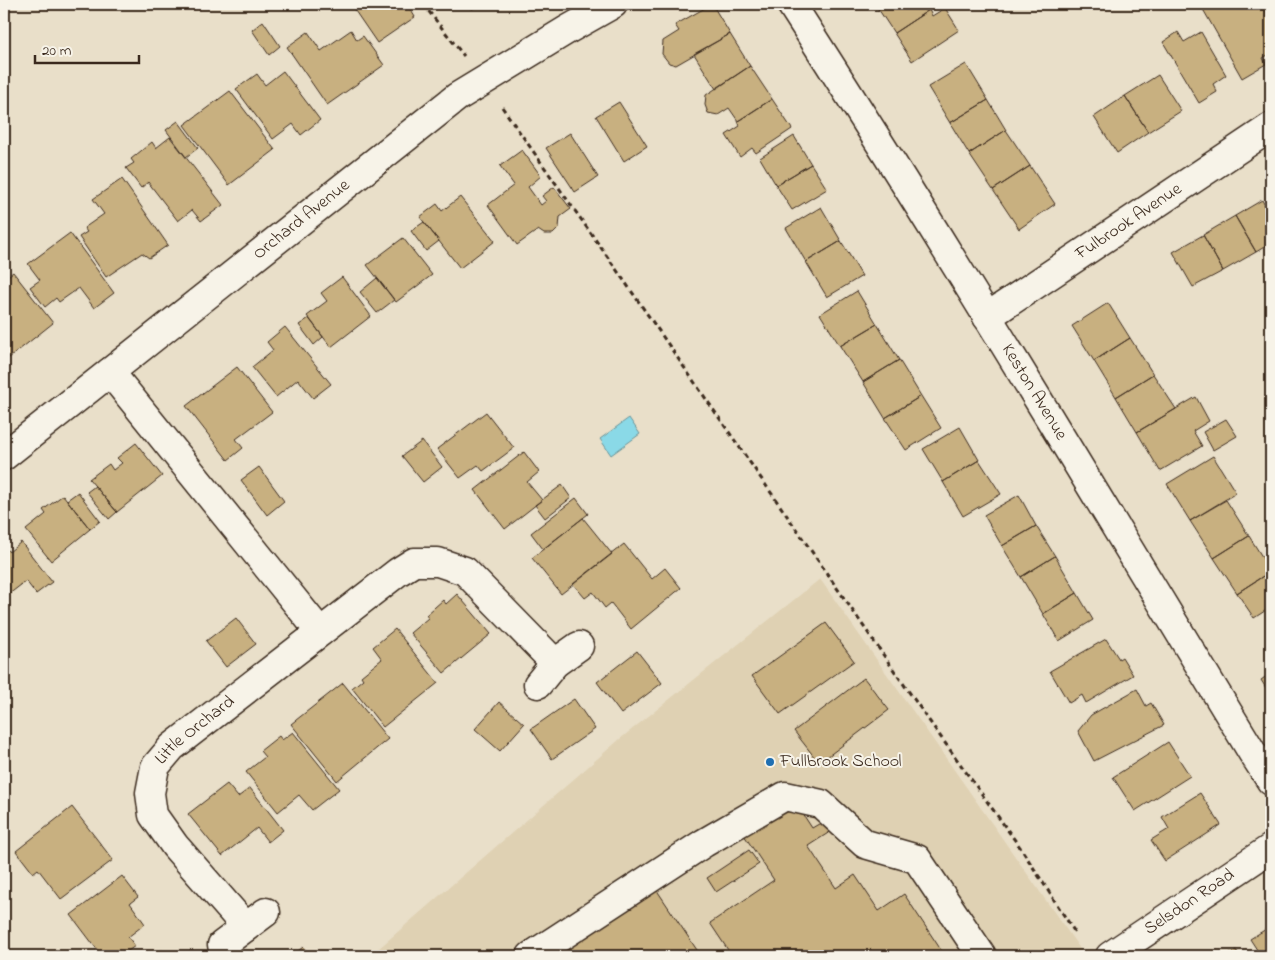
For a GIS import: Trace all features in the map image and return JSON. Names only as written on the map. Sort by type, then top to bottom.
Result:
[{"type":"street","name":"Orchard Avenue","points":[[4,456],[457,97],[567,30],[614,4]]},
{"type":"street","name":"Keston Avenue","points":[[791,4],[861,111],[1271,781]]},
{"type":"street","name":"Fulbrook Avenue","points":[[987,317],[1271,127]]},
{"type":"street","points":[[110,372],[320,632]]},
{"type":"street","name":"Little Orchard","points":[[222,945],[256,919],[175,846],[153,815],[150,793],[155,767],[172,747],[414,562],[438,562],[465,571],[555,663]]},
{"type":"street","points":[[538,684],[555,663],[579,646]]},
{"type":"street","points":[[531,956],[704,843],[785,796],[821,804],[865,844],[917,859],[982,956]]},
{"type":"street","name":"Selsdon Road","points":[[1110,956],[1271,848]]},
{"type":"path","points":[[423,4],[483,82],[616,269],[919,707],[1022,850],[1076,934]]},
{"type":"shaded area","name":"Fullbrook School","points":[[820,579],[1085,956],[370,956],[620,739]]},
{"type":"water","points":[[629,418],[640,434],[611,455],[600,439]]},
{"type":"building","points":[[407,4],[415,17],[377,43],[351,5]]},
{"type":"building","points":[[469,4],[481,4],[472,9]]},
{"type":"building","points":[[712,4],[730,34],[676,65],[669,63],[662,54],[663,41],[679,31],[675,25]]},
{"type":"building","points":[[875,4],[924,4],[929,10],[894,33]]},
{"type":"building","points":[[1200,4],[1262,4],[1271,20],[1271,53],[1263,58],[1266,64],[1242,78]]},
{"type":"building","points":[[945,8],[959,30],[912,61],[894,33],[929,10],[932,16]]},
{"type":"building","points":[[263,21],[280,46],[269,55],[252,30]]},
{"type":"building","points":[[351,30],[357,40],[363,36],[384,65],[327,105],[287,47],[308,32],[321,51]]},
{"type":"building","points":[[1178,32],[1184,42],[1201,32],[1226,75],[1213,84],[1217,92],[1199,103],[1163,42]]},
{"type":"building","points":[[730,34],[750,66],[716,89],[694,54]]},
{"type":"building","points":[[966,64],[988,100],[950,123],[928,87]]},
{"type":"building","points":[[750,66],[772,99],[738,121],[729,108],[718,115],[708,113],[705,105],[706,95]]},
{"type":"building","points":[[283,71],[320,120],[301,135],[293,124],[273,139],[236,89],[257,74],[265,85]]},
{"type":"building","points":[[1158,75],[1181,111],[1148,132],[1125,96]]},
{"type":"building","points":[[230,91],[275,150],[229,185],[184,125]]},
{"type":"building","points":[[1125,96],[1148,132],[1117,153],[1094,117]]},
{"type":"building","points":[[772,99],[792,129],[756,153],[752,148],[740,157],[726,135],[740,126],[738,121]]},
{"type":"building","points":[[988,100],[1006,130],[969,154],[950,123]]},
{"type":"building","points":[[619,102],[647,146],[624,161],[596,116]]},
{"type":"building","points":[[178,121],[198,148],[186,157],[166,130]]},
{"type":"building","points":[[1006,130],[1030,166],[993,190],[969,154]]},
{"type":"building","points":[[570,133],[598,177],[575,192],[546,148]]},
{"type":"building","points":[[794,136],[811,164],[776,185],[760,158]]},
{"type":"building","points":[[170,137],[223,205],[201,221],[192,210],[178,221],[148,182],[141,188],[126,168],[134,163],[131,159],[152,142],[156,148]]},
{"type":"building","points":[[522,150],[541,176],[528,187],[541,205],[546,201],[542,196],[554,187],[571,209],[560,217],[559,228],[553,234],[544,234],[538,230],[517,245],[488,205],[514,185],[500,166]]},
{"type":"building","points":[[811,164],[827,189],[792,210],[776,185]]},
{"type":"building","points":[[1030,166],[1055,204],[1019,229],[993,190]]},
{"type":"building","points":[[122,179],[168,245],[149,258],[142,253],[106,277],[79,237],[87,232],[84,228],[104,214],[93,199]]},
{"type":"building","points":[[460,197],[495,241],[460,268],[420,217],[437,204],[442,211]]},
{"type":"building","points":[[1262,200],[1271,217],[1271,243],[1256,252],[1235,216]]},
{"type":"building","points":[[821,207],[841,241],[806,262],[786,228]]},
{"type":"building","points":[[1235,216],[1256,252],[1223,271],[1203,235]]},
{"type":"building","points":[[424,222],[439,241],[426,251],[411,231]]},
{"type":"building","points":[[70,233],[114,293],[94,308],[79,288],[59,302],[56,298],[45,307],[30,287],[40,280],[28,264]]},
{"type":"building","points":[[1203,235],[1223,271],[1193,287],[1173,252]]},
{"type":"building","points":[[403,238],[432,275],[396,302],[367,265]]},
{"type":"building","points":[[841,241],[862,276],[827,297],[806,262]]},
{"type":"building","points":[[13,272],[53,323],[4,362],[4,279]]},
{"type":"building","points":[[342,277],[371,316],[331,347],[307,316],[327,301],[321,293]]},
{"type":"building","points":[[377,278],[394,300],[377,313],[360,292]]},
{"type":"building","points":[[857,291],[877,324],[840,346],[820,314]]},
{"type":"building","points":[[1108,303],[1130,338],[1094,361],[1072,326]]},
{"type":"building","points":[[309,318],[323,337],[314,345],[299,325]]},
{"type":"building","points":[[877,324],[899,360],[863,382],[840,346]]},
{"type":"building","points":[[285,327],[331,384],[313,398],[298,379],[276,397],[252,367],[273,350],[267,342]]},
{"type":"building","points":[[1130,338],[1153,374],[1116,397],[1094,361]]},
{"type":"building","points":[[899,360],[921,396],[885,418],[863,382]]},
{"type":"building","points":[[237,367],[272,412],[236,439],[243,448],[228,460],[186,406]]},
{"type":"building","points":[[1153,374],[1176,409],[1137,432],[1116,397]]},
{"type":"building","points":[[921,396],[941,428],[906,450],[885,418]]},
{"type":"building","points":[[1196,397],[1209,421],[1193,431],[1202,446],[1160,471],[1137,432]]},
{"type":"building","points":[[486,412],[514,448],[483,471],[478,465],[460,478],[437,449]]},
{"type":"building","points":[[1226,419],[1237,436],[1213,450],[1203,432]]},
{"type":"building","points":[[960,427],[979,460],[943,482],[923,449]]},
{"type":"building","points":[[422,441],[442,467],[423,482],[402,456]]},
{"type":"building","points":[[136,443],[162,476],[117,512],[89,479],[109,464],[113,470],[122,463],[117,458]]},
{"type":"building","points":[[524,452],[539,472],[527,482],[542,500],[505,529],[475,490]]},
{"type":"building","points":[[1213,456],[1236,493],[1190,521],[1167,484]]},
{"type":"building","points":[[979,460],[1001,494],[963,516],[943,482]]},
{"type":"building","points":[[259,467],[284,501],[267,515],[241,480]]},
{"type":"building","points":[[562,485],[571,498],[545,518],[535,505]]},
{"type":"building","points":[[95,486],[117,512],[109,519],[87,492]]},
{"type":"building","points":[[78,492],[100,521],[90,529],[67,500]]},
{"type":"building","points":[[63,495],[90,529],[51,561],[26,530],[46,514],[43,510]]},
{"type":"building","points":[[1019,495],[1036,526],[1002,546],[984,515]]},
{"type":"building","points":[[576,498],[588,514],[543,549],[531,533]]},
{"type":"building","points":[[1226,500],[1249,536],[1214,558],[1190,521]]},
{"type":"building","points":[[583,518],[612,554],[561,594],[532,558]]},
{"type":"building","points":[[1036,526],[1055,556],[1021,577],[1002,546]]},
{"type":"building","points":[[1249,536],[1271,571],[1237,593],[1214,558]]},
{"type":"building","points":[[21,542],[52,582],[36,594],[26,581],[4,598],[4,545],[9,552]]},
{"type":"building","points":[[624,544],[652,579],[665,568],[681,588],[631,629],[611,603],[605,608],[593,592],[585,598],[573,584]]},
{"type":"building","points":[[1055,556],[1077,593],[1043,614],[1021,577]]},
{"type":"building","points":[[1271,571],[1271,607],[1254,618],[1237,593]]},
{"type":"building","points":[[1077,593],[1093,620],[1059,641],[1043,614]]},
{"type":"building","points":[[457,594],[491,634],[444,673],[410,633],[428,618],[426,615],[443,600],[446,604]]},
{"type":"building","points":[[236,618],[256,644],[226,667],[206,641]]},
{"type":"building","points":[[826,623],[854,661],[780,714],[752,676]]},
{"type":"building","points":[[395,629],[438,683],[383,727],[352,688],[363,679],[361,676],[382,659],[373,647]]},
{"type":"building","points":[[1106,639],[1119,659],[1122,657],[1133,675],[1086,703],[1082,695],[1069,703],[1050,671]]},
{"type":"building","points":[[637,651],[662,683],[621,714],[597,682]]},
{"type":"building","points":[[1271,673],[1271,696],[1261,680]]},
{"type":"building","points":[[864,678],[889,710],[819,763],[794,731]]},
{"type":"building","points":[[343,683],[388,739],[337,781],[291,724]]},
{"type":"building","points":[[1137,689],[1146,706],[1151,703],[1164,725],[1094,761],[1078,731],[1091,715]]},
{"type":"building","points":[[574,699],[595,729],[552,759],[531,729]]},
{"type":"building","points":[[499,702],[524,724],[500,751],[475,729]]},
{"type":"building","points":[[293,732],[339,789],[312,810],[299,795],[278,812],[246,772],[265,757],[260,751],[279,736],[282,740]]},
{"type":"building","points":[[1168,742],[1190,776],[1135,811],[1113,777]]},
{"type":"building","points":[[227,784],[238,797],[250,788],[283,830],[268,842],[257,828],[222,856],[188,814]]},
{"type":"building","points":[[1200,793],[1221,825],[1165,861],[1151,840],[1169,829],[1162,817]]},
{"type":"building","name":"Fullbrook School","points":[[795,802],[812,828],[829,818],[836,828],[808,846],[836,888],[855,875],[879,911],[904,894],[945,956],[732,956],[710,923],[774,880],[744,835]]},
{"type":"building","points":[[72,807],[113,860],[61,899],[38,869],[33,873],[16,851]]},
{"type":"building","points":[[749,850],[759,864],[716,892],[707,878]]},
{"type":"building","points":[[122,876],[138,897],[130,903],[145,924],[128,937],[135,946],[121,956],[102,956],[71,915]]},
{"type":"building","points":[[652,883],[701,956],[543,956]]},
{"type":"building","points":[[1271,926],[1271,956],[1261,956],[1250,939]]},
{"type":"building","points":[[303,947],[311,956],[292,956]]},
{"type":"building","points":[[162,950],[167,956],[154,956]]},
{"type":"building","points":[[1236,950],[1240,956],[1226,956]]},
{"type":"place","name":"Fullbrook School","points":[[770,762]]}]
